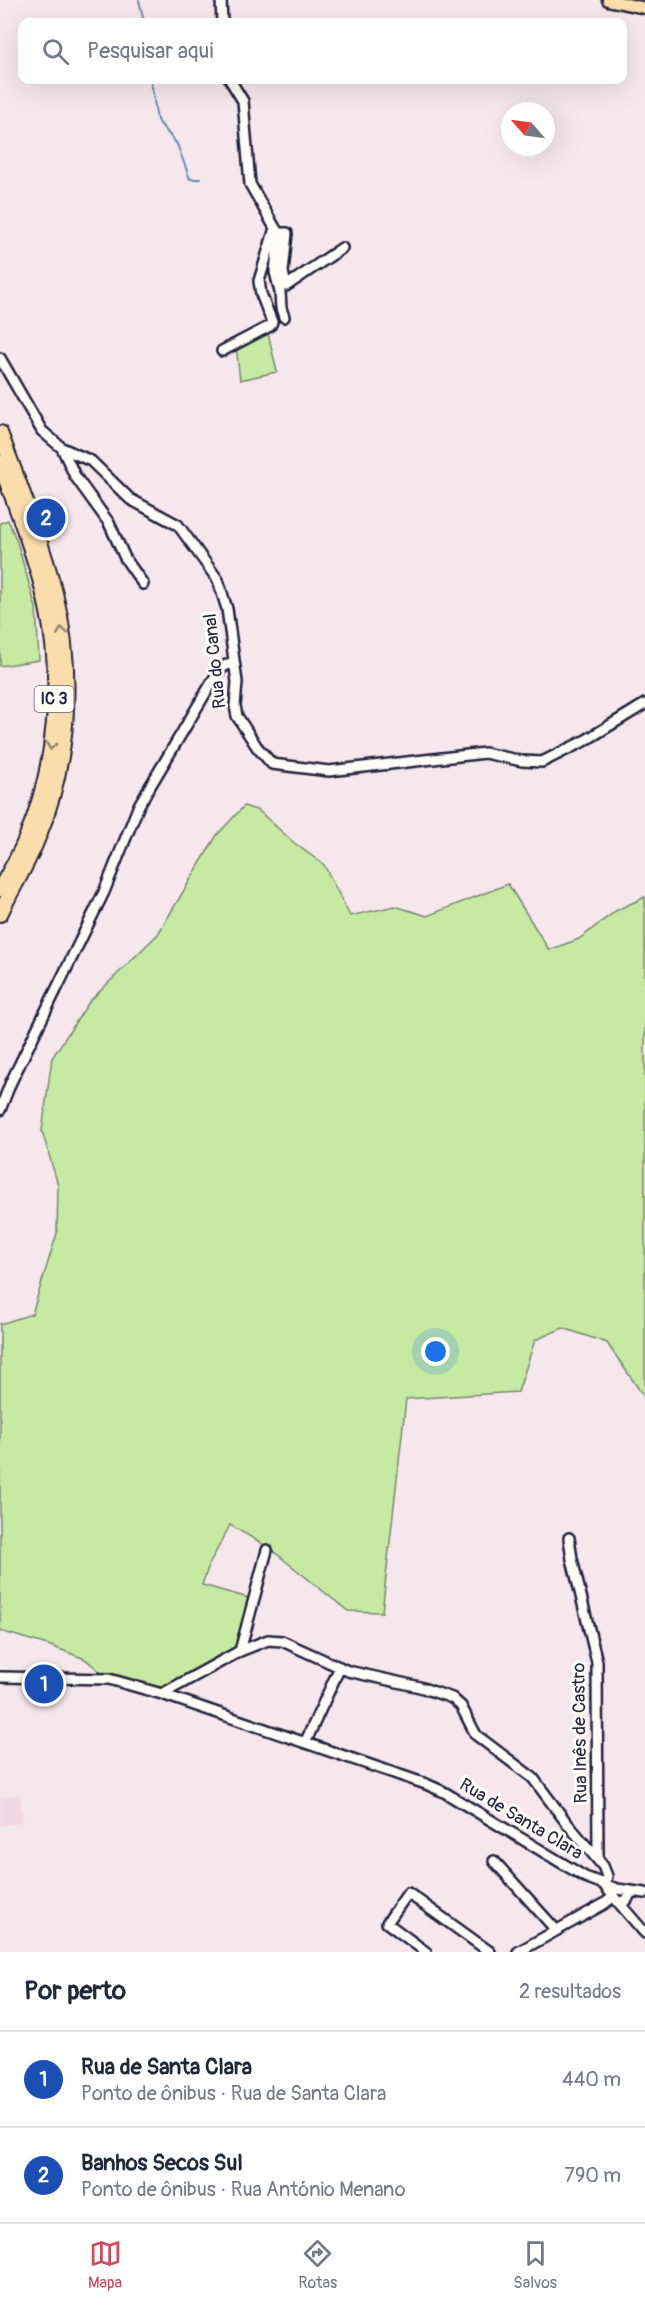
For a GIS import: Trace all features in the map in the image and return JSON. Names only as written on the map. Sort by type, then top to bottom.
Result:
[{"type":"highway","name":"IC 3","points":[[0,433],[55,595],[65,658],[66,718],[56,782],[41,831],[0,914]]},
{"type":"highway","name":"IC 3","points":[[0,463],[47,607],[54,659],[54,718],[46,779],[27,836],[0,890]]},
{"type":"main road","points":[[608,0],[645,8]]},
{"type":"street","points":[[221,0],[222,18]]},
{"type":"street","points":[[232,84],[243,101],[250,184],[277,231],[275,272],[284,317]]},
{"type":"street","points":[[277,231],[287,233],[283,272],[286,286],[342,248]]},
{"type":"street","points":[[222,351],[270,326],[272,322],[261,294],[259,281],[277,231]]},
{"type":"street","name":"Rua do Canal","points":[[0,358],[42,431],[62,448],[91,461],[130,499],[177,525],[218,579],[227,609],[237,681],[235,706],[237,716],[256,747],[272,764],[329,771],[485,753],[522,761],[542,762],[586,740],[645,704]]},
{"type":"street","points":[[62,448],[75,476],[109,523],[125,558],[143,584]]},
{"type":"street","points":[[0,493],[15,504]]},
{"type":"street","points":[[0,1110],[11,1082],[104,892],[139,805],[215,677],[234,661]]},
{"type":"street","name":"Rua Inês de Castro","points":[[569,1538],[597,1662],[598,1858]]},
{"type":"street","points":[[240,1651],[267,1550]]},
{"type":"street","points":[[162,1694],[240,1651],[268,1640],[282,1641],[340,1667],[420,1687],[452,1698],[461,1706],[476,1735],[533,1778],[566,1822],[598,1858],[607,1873],[607,1886],[616,1900],[645,1933]]},
{"type":"street","points":[[305,1743],[340,1667]]},
{"type":"street","name":"Rua de Santa Clara","points":[[1,1680],[109,1679],[162,1694],[404,1776],[444,1792],[557,1861],[607,1886]]},
{"type":"street","points":[[494,1862],[556,1930]]},
{"type":"street","points":[[607,1886],[645,1893]]},
{"type":"street","points":[[518,1952],[604,1904],[616,1900],[627,1900],[631,1892]]},
{"type":"street","points":[[426,1952],[387,1923],[408,1893],[490,1952]]},
{"type":"shaded area","points":[[20,1794],[23,1822],[0,1826],[0,1798]]},
{"type":"green space","points":[[268,333],[277,372],[240,380],[236,346]]},
{"type":"green space","points":[[8,520],[17,542],[36,608],[39,660],[0,666],[0,523]]},
{"type":"green space","points":[[244,806],[259,811],[293,842],[324,865],[350,916],[395,906],[427,916],[508,884],[549,950],[579,939],[617,910],[645,897],[645,1398],[607,1343],[563,1328],[535,1340],[518,1392],[406,1399],[382,1612],[348,1611],[268,1547],[230,1525],[209,1565],[202,1585],[249,1598],[235,1652],[181,1682],[177,1677],[162,1694],[109,1679],[85,1659],[0,1631],[0,1324],[32,1314],[57,1233],[58,1185],[42,1131],[52,1058],[89,1002],[158,934],[217,835]]},
{"type":"waterway","points":[[139,0],[143,18]]},
{"type":"waterway","points":[[152,84],[157,120],[177,144],[190,179],[200,179]]},
{"type":"place","name":"Banhos Secos Sul","points":[[46,518]]},
{"type":"place","name":"Rua de Santa Clara","points":[[44,1684]]}]
